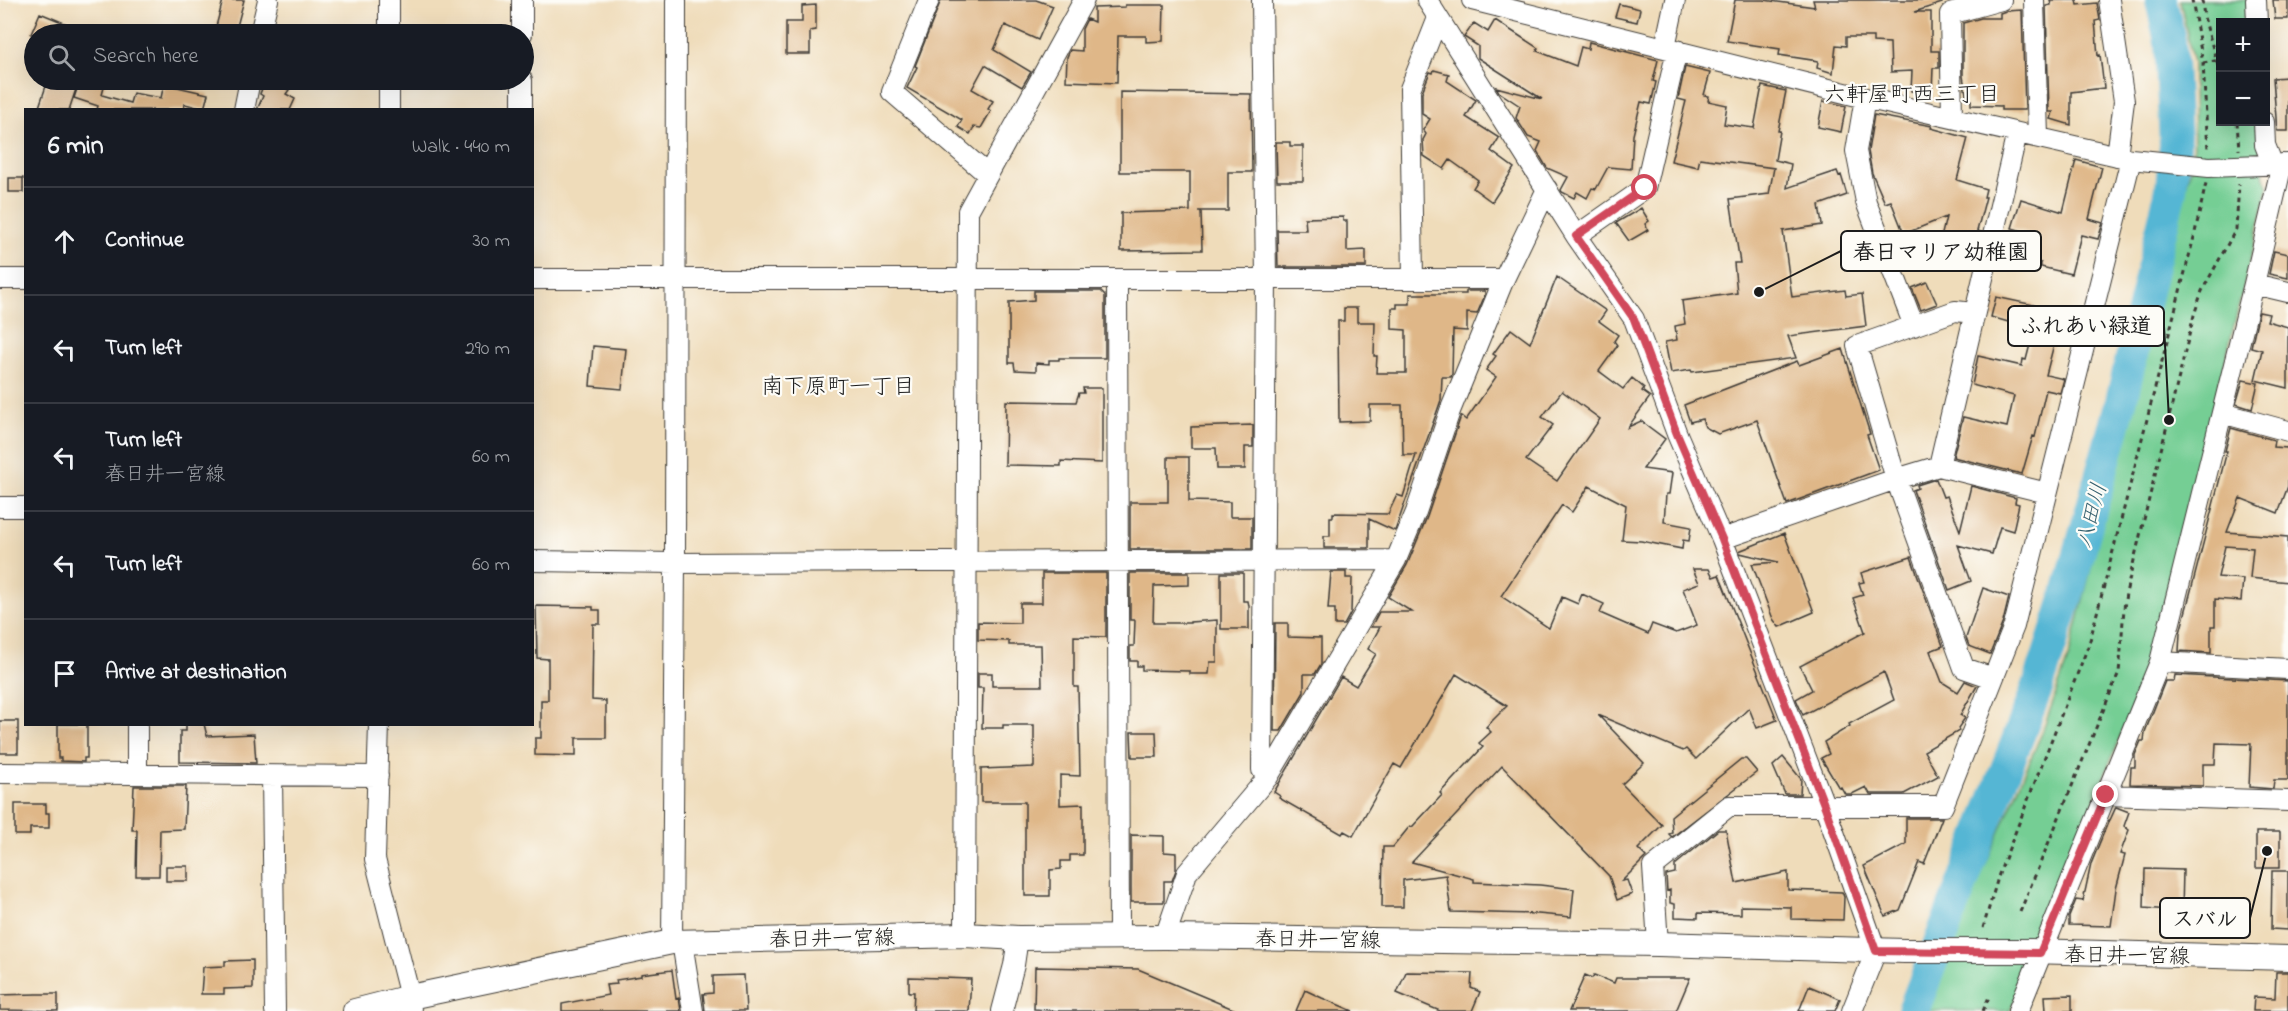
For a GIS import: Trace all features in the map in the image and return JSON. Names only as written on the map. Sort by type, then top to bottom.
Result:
[{"type":"main road","name":"春日井一宮線","points":[[355,1011],[410,1004],[677,942],[965,935],[1018,938],[1165,937],[1658,944],[1876,951],[2288,957]]},
{"type":"street","points":[[262,24],[268,0]]},
{"type":"street","points":[[389,0],[389,24]]},
{"type":"street","points":[[522,0],[522,24]]},
{"type":"street","points":[[676,0],[677,942],[693,1011]]},
{"type":"street","points":[[929,0],[892,92],[987,174]]},
{"type":"street","points":[[965,935],[968,211],[1084,0]]},
{"type":"street","points":[[1262,0],[1266,278],[1262,770],[1268,777]]},
{"type":"street","points":[[1427,0],[1576,236],[1634,319],[1677,434],[1722,539],[1825,807],[1876,951],[1852,1011]]},
{"type":"street","points":[[1472,0],[1515,5],[1671,49],[1865,98],[2124,157],[2209,167],[2281,164]]},
{"type":"street","points":[[1576,236],[1645,188],[1671,49],[1675,0]]},
{"type":"street","points":[[1952,118],[1950,14],[2001,0]]},
{"type":"street","points":[[2034,0],[2038,137]]},
{"type":"street","points":[[1658,944],[1653,867],[1729,806],[1943,806],[2014,626],[2124,157],[2124,101],[2109,0]]},
{"type":"street","points":[[2256,0],[2257,18]]},
{"type":"street","points":[[1413,279],[1410,89],[1438,18]]},
{"type":"street","points":[[244,108],[248,90]]},
{"type":"street","points":[[389,90],[389,108]]},
{"type":"street","points":[[522,90],[522,108]]},
{"type":"street","points":[[1865,98],[1856,151],[1866,202],[1914,326]]},
{"type":"street","points":[[2264,126],[2265,145],[2281,164]]},
{"type":"street","points":[[1939,466],[2017,133]]},
{"type":"street","points":[[2018,1011],[2035,952],[2106,795],[2160,662],[2254,284],[2281,164]]},
{"type":"street","points":[[1165,937],[1188,873],[1268,777],[1396,560],[1416,512],[1450,411],[1504,279],[1547,189]]},
{"type":"street","points":[[0,279],[24,279]]},
{"type":"street","points":[[534,279],[1504,279]]},
{"type":"street","points":[[1117,279],[1119,937]]},
{"type":"street","points":[[2254,284],[2288,292]]},
{"type":"street","points":[[1974,313],[1955,311],[1857,346],[1896,479],[1964,668],[1993,678]]},
{"type":"street","points":[[2222,413],[2288,431]]},
{"type":"street","points":[[1722,539],[1939,466],[2047,493]]},
{"type":"street","points":[[0,507],[24,507]]},
{"type":"street","points":[[534,561],[675,563],[1396,560]]},
{"type":"street","points":[[2160,662],[2288,669]]},
{"type":"street","points":[[137,774],[138,726]]},
{"type":"street","points":[[379,726],[375,859],[410,1004]]},
{"type":"street","points":[[0,772],[378,776]]},
{"type":"street","points":[[272,776],[275,1011]]},
{"type":"street","points":[[2106,795],[2288,801]]},
{"type":"street","points":[[1002,1011],[1014,965],[1018,938]]},
{"type":"path","points":[[1983,928],[1999,874],[2089,644],[2194,237],[2209,167],[2203,63],[2192,0]]},
{"type":"path","points":[[2202,0],[2204,17],[2216,54]]},
{"type":"path","points":[[2203,63],[2216,60]]},
{"type":"path","points":[[2237,126],[2239,154]]},
{"type":"path","points":[[2020,912],[2119,672],[2122,648],[2121,625],[2126,593],[2177,384],[2202,291],[2236,229],[2240,182]]},
{"type":"path","points":[[1983,1011],[1989,997]]},
{"type":"green space","points":[[2180,0],[2249,0],[2251,18],[2216,18],[2216,126],[2258,126],[2264,178],[2269,185],[2150,662],[2010,1011],[1925,1011],[2043,730],[2069,656],[2194,155],[2193,63]]},
{"type":"building","points":[[223,0],[244,0],[238,24],[217,24]]},
{"type":"building","points":[[941,0],[1036,0],[1053,6],[1038,40],[1005,25],[994,50],[1031,72],[1022,87],[985,65],[972,89],[993,101],[988,109],[991,111],[981,128],[974,127],[970,134],[958,127],[962,120],[907,88]]},
{"type":"building","points":[[1735,0],[1764,0],[1815,7],[1813,0],[1941,0],[1942,3],[1914,12],[1931,12],[1931,51],[1939,51],[1939,68],[1933,68],[1932,92],[1911,91],[1912,71],[1891,72],[1890,43],[1873,42],[1873,37],[1846,37],[1846,46],[1836,45],[1833,73],[1817,68],[1818,61],[1779,55],[1780,49],[1727,41]]},
{"type":"building","points":[[2050,0],[2077,0],[2078,5],[2097,3],[2100,20],[2095,21],[2104,88],[2071,92],[2071,125],[2051,119],[2053,112],[2049,112],[2046,6],[2051,5]]},
{"type":"building","points":[[2273,0],[2288,0],[2288,19],[2275,19]]},
{"type":"building","points":[[1619,4],[1640,9],[1637,22],[1615,17]]},
{"type":"building","points":[[816,5],[816,30],[810,31],[810,54],[786,54],[786,22],[802,22],[802,6]]},
{"type":"building","points":[[1125,5],[1164,5],[1163,41],[1146,42],[1146,36],[1118,36],[1117,83],[1066,81],[1067,57],[1070,50],[1082,51],[1082,29],[1087,19],[1094,22],[1094,8],[1125,7]]},
{"type":"building","points":[[2022,10],[2025,110],[2001,110],[2001,106],[1971,105],[1971,100],[1967,100],[1963,76],[1963,23],[1981,18],[2000,18],[2000,13]]},
{"type":"building","points":[[40,13],[67,24],[35,24]]},
{"type":"building","points":[[1495,20],[1538,48],[1537,51],[1576,66],[1581,47],[1588,49],[1589,42],[1658,60],[1651,104],[1641,102],[1633,135],[1631,169],[1608,167],[1596,189],[1592,188],[1587,198],[1577,192],[1574,198],[1562,192],[1568,177],[1547,168],[1537,151],[1541,142],[1528,137],[1516,118],[1520,106],[1499,92],[1496,87],[1542,99],[1478,58],[1478,46],[1464,37],[1474,23],[1488,32]]},
{"type":"building","points":[[1685,67],[1710,73],[1704,95],[1709,96],[1708,101],[1727,105],[1724,124],[1754,128],[1762,86],[1786,91],[1775,160],[1791,164],[1787,188],[1837,171],[1839,176],[1841,175],[1847,195],[1819,205],[1822,225],[1783,231],[1792,297],[1845,290],[1846,296],[1862,294],[1866,326],[1788,336],[1796,358],[1671,373],[1665,342],[1677,340],[1675,326],[1685,324],[1682,301],[1737,293],[1734,263],[1740,263],[1730,199],[1769,194],[1774,168],[1700,158],[1698,167],[1671,161],[1686,101],[1678,99]]},
{"type":"building","points":[[1434,70],[1449,74],[1447,81],[1476,100],[1466,117],[1499,138],[1491,151],[1514,168],[1492,202],[1473,188],[1478,180],[1450,160],[1444,169],[1424,156],[1423,140],[1426,134],[1423,130],[1430,119],[1422,114],[1422,92],[1430,72],[1433,73]]},
{"type":"building","points":[[2288,77],[2288,131],[2277,131],[2273,78]]},
{"type":"building","points":[[45,90],[76,90],[70,108],[39,108]]},
{"type":"building","points":[[77,90],[103,90],[102,95],[130,103],[133,93],[161,98],[163,90],[190,90],[208,94],[204,108],[185,104],[184,108],[98,108],[98,106],[74,98]]},
{"type":"building","points":[[261,90],[289,90],[286,94],[295,99],[291,108],[258,108],[263,96],[260,94]]},
{"type":"building","points":[[1120,92],[1251,94],[1252,172],[1228,172],[1228,211],[1201,211],[1202,250],[1121,251],[1121,213],[1190,211],[1190,172],[1120,172]]},
{"type":"building","points":[[1823,101],[1846,106],[1841,132],[1818,127]]},
{"type":"building","points":[[1874,115],[1932,126],[1931,128],[1968,138],[1957,180],[1986,189],[1977,231],[1981,232],[1976,255],[1965,253],[1964,257],[1944,250],[1946,244],[1941,243],[1941,238],[1946,217],[1904,234],[1891,201],[1885,203],[1872,173],[1868,151]]},
{"type":"building","points":[[1276,142],[1290,142],[1290,146],[1303,146],[1303,181],[1277,181]]},
{"type":"building","points":[[2076,160],[2102,167],[2089,219],[2103,223],[2098,239],[2081,235],[2071,274],[2041,267],[2041,263],[2035,261],[2040,236],[2012,228],[2021,199],[2063,212]]},
{"type":"building","points":[[9,178],[23,178],[23,192],[9,192]]},
{"type":"building","points":[[1641,208],[1649,221],[1645,224],[1648,230],[1629,241],[1616,223]]},
{"type":"building","points":[[1343,217],[1343,221],[1347,221],[1347,251],[1366,250],[1366,267],[1278,267],[1277,230],[1306,230],[1305,218]]},
{"type":"building","points":[[2274,251],[2288,254],[2288,278],[2269,274]]},
{"type":"building","points":[[1557,277],[1606,311],[1599,321],[1618,335],[1614,341],[1617,345],[1599,371],[1623,389],[1632,378],[1644,388],[1642,391],[1650,397],[1628,427],[1641,421],[1665,439],[1643,469],[1672,473],[1669,494],[1666,494],[1664,522],[1691,527],[1689,541],[1683,540],[1682,549],[1641,541],[1622,540],[1626,505],[1589,486],[1572,512],[1562,505],[1501,596],[1549,628],[1562,597],[1578,604],[1582,594],[1604,604],[1600,613],[1648,634],[1652,624],[1676,633],[1697,625],[1683,589],[1699,583],[1693,569],[1709,569],[1713,577],[1719,575],[1777,720],[1757,728],[1749,708],[1696,759],[1686,749],[1683,751],[1598,715],[1644,763],[1622,784],[1662,825],[1638,849],[1646,857],[1622,881],[1627,880],[1632,894],[1617,900],[1609,876],[1502,766],[1412,862],[1474,879],[1474,882],[1574,889],[1571,917],[1451,912],[1446,875],[1403,880],[1403,907],[1382,907],[1383,847],[1393,847],[1410,826],[1412,827],[1442,795],[1440,793],[1483,747],[1479,743],[1491,732],[1486,727],[1507,706],[1456,674],[1401,768],[1394,764],[1353,836],[1344,831],[1342,834],[1279,798],[1280,796],[1274,792],[1341,677],[1356,686],[1376,654],[1368,649],[1380,627],[1371,627],[1379,612],[1412,612],[1388,597],[1407,565],[1427,517],[1461,416],[1466,420],[1496,377],[1486,370],[1496,356],[1493,354],[1511,329],[1530,343]],"holes":[[[1562,391],[1600,419],[1557,481],[1526,460],[1553,425],[1542,417]]]},
{"type":"building","points":[[1927,282],[1937,304],[1921,310],[1912,288]]},
{"type":"building","points":[[1034,291],[1101,291],[1105,295],[1105,358],[1059,358],[1059,360],[1049,360],[1049,364],[1036,363],[1036,371],[1015,370],[1014,363],[1009,363],[1009,302],[1034,300]]},
{"type":"building","points":[[1466,291],[1485,291],[1485,295],[1477,314],[1467,313],[1467,331],[1453,330],[1452,374],[1451,377],[1442,377],[1441,400],[1395,531],[1369,519],[1369,548],[1324,548],[1324,536],[1330,536],[1330,517],[1333,517],[1333,513],[1388,514],[1397,495],[1403,497],[1416,455],[1403,455],[1402,405],[1370,405],[1370,421],[1339,422],[1338,321],[1344,321],[1344,308],[1357,308],[1357,322],[1375,322],[1376,373],[1406,373],[1406,330],[1392,329],[1392,308],[1397,308],[1397,304],[1410,304],[1410,294],[1466,294]]},
{"type":"building","points":[[1996,297],[2034,305],[2029,328],[1991,317]]},
{"type":"building","points":[[2259,312],[2269,314],[2267,321],[2288,327],[2288,388],[2255,380],[2262,350],[2251,347]]},
{"type":"building","points":[[2036,321],[2076,330],[2072,346],[2054,344],[2046,375],[2064,379],[2060,393],[2046,390],[2035,437],[2033,436],[2022,474],[1953,457],[1963,417],[2007,427],[2014,396],[1972,385],[1978,356],[2022,366],[2023,359],[2026,360]]},
{"type":"building","points":[[593,346],[626,349],[622,389],[590,386]]},
{"type":"building","points":[[1843,349],[1879,470],[1787,504],[1757,420],[1718,434],[1705,427],[1702,419],[1690,422],[1684,405],[1797,361],[1799,365]]},
{"type":"building","points":[[2243,380],[2258,383],[2252,409],[2236,404]]},
{"type":"building","points":[[1083,388],[1102,388],[1102,463],[1061,461],[1061,466],[1005,465],[1006,401],[1076,402],[1079,393],[1084,393]]},
{"type":"building","points":[[1253,425],[1253,447],[1245,447],[1245,469],[1217,469],[1216,448],[1191,448],[1191,427]]},
{"type":"building","points":[[2231,428],[2274,440],[2273,447],[2288,448],[2288,486],[2278,513],[2240,498],[2227,532],[2288,537],[2288,582],[2250,578],[2253,548],[2225,546],[2218,577],[2243,579],[2241,601],[2215,599],[2215,626],[2211,626],[2211,653],[2179,651],[2180,633]]},
{"type":"building","points":[[1168,457],[1189,457],[1189,501],[1230,502],[1230,517],[1252,517],[1252,549],[1130,549],[1130,502],[1168,502]]},
{"type":"building","points":[[1936,479],[1943,497],[1947,496],[1960,531],[1971,486],[2016,498],[2015,503],[2019,504],[2013,531],[2000,527],[1992,554],[1958,545],[1971,581],[1949,590],[1913,490],[1918,488],[1917,485]]},
{"type":"building","points":[[1784,533],[1814,612],[1779,627],[1773,619],[1752,564],[1778,562],[1739,551]]},
{"type":"building","points":[[1911,557],[1943,646],[1930,651],[1942,682],[1958,692],[1965,681],[1977,686],[1960,715],[1965,718],[1958,728],[1959,731],[1924,751],[1938,776],[1904,794],[1870,794],[1866,787],[1852,794],[1845,794],[1821,758],[1829,754],[1824,742],[1850,726],[1849,724],[1894,700],[1884,672],[1803,715],[1796,699],[1812,690],[1800,666],[1865,632],[1853,598],[1863,595],[1859,583],[1864,582],[1861,573]]},
{"type":"building","points":[[1331,572],[1346,572],[1346,578],[1352,578],[1351,612],[1344,625],[1335,625],[1335,609],[1328,609]]},
{"type":"building","points":[[1042,573],[1106,573],[1106,637],[1074,636],[1074,687],[1078,687],[1080,776],[1060,775],[1060,805],[1083,804],[1083,855],[1070,855],[1070,861],[1061,861],[1061,869],[1050,870],[1050,896],[1025,896],[1025,802],[981,802],[981,769],[1034,767],[1034,725],[982,728],[983,688],[978,688],[978,673],[992,673],[992,686],[1042,686],[1041,645],[1009,645],[1009,641],[978,640],[978,622],[1020,623],[1020,603],[1042,603]]},
{"type":"building","points":[[1130,573],[1189,573],[1189,585],[1154,586],[1153,623],[1217,620],[1217,662],[1210,662],[1209,674],[1190,674],[1190,671],[1142,670],[1142,666],[1137,666],[1137,661],[1130,661],[1130,646],[1134,646],[1135,620],[1130,620]]},
{"type":"building","points":[[1221,573],[1243,573],[1243,601],[1248,601],[1249,629],[1221,629]]},
{"type":"building","points":[[1983,588],[2009,597],[2003,622],[1990,654],[1969,646],[1966,638]]},
{"type":"building","points":[[536,606],[593,607],[593,610],[600,610],[600,624],[593,624],[592,700],[606,701],[606,738],[576,738],[576,756],[535,755],[535,738],[541,738],[541,700],[548,700],[548,659],[537,658]]},
{"type":"building","points":[[1275,623],[1288,623],[1288,637],[1321,638],[1321,664],[1315,674],[1304,674],[1304,692],[1281,731],[1274,731]]},
{"type":"building","points":[[2175,675],[2288,681],[2288,780],[2274,780],[2273,789],[2249,787],[2251,744],[2216,743],[2215,764],[2203,764],[2203,786],[2130,784],[2131,767],[2135,767],[2135,755],[2141,741],[2144,741],[2145,732],[2165,681],[2174,681]]},
{"type":"building","points":[[0,721],[18,721],[18,753],[0,753]]},
{"type":"building","points":[[58,726],[87,726],[87,758],[84,758],[84,762],[61,761],[61,758],[58,758]]},
{"type":"building","points":[[186,726],[204,726],[207,736],[254,734],[256,763],[180,762],[180,731],[186,731]]},
{"type":"building","points":[[1131,732],[1156,732],[1157,757],[1132,757]]},
{"type":"building","points":[[1783,757],[1801,779],[1800,794],[1785,794],[1773,766]]},
{"type":"building","points":[[1741,759],[1746,759],[1757,772],[1672,837],[1669,834],[1672,833],[1671,816]]},
{"type":"building","points":[[134,786],[186,786],[184,829],[160,830],[159,876],[136,876],[137,830],[132,830]]},
{"type":"building","points":[[15,804],[46,804],[46,813],[49,813],[49,828],[30,828],[30,835],[15,835]]},
{"type":"building","points":[[2116,807],[2129,812],[2124,826],[2129,830],[2120,854],[2125,855],[2116,889],[2111,926],[2069,925],[2069,917],[2076,900],[2083,901],[2091,864]]},
{"type":"building","points":[[1906,818],[1942,818],[1924,864],[1919,862],[1900,910],[1885,916],[1864,866],[1906,844]]},
{"type":"building","points":[[1718,830],[1726,830],[1736,883],[1788,872],[1788,890],[1842,892],[1844,897],[1843,920],[1791,919],[1791,907],[1741,906],[1741,914],[1698,913],[1698,918],[1675,917],[1675,904],[1670,903],[1670,890],[1667,891],[1666,875],[1675,873],[1675,865]]},
{"type":"building","points":[[2256,832],[2280,832],[2280,868],[2256,868]]},
{"type":"building","points":[[1131,835],[1164,836],[1164,852],[1176,853],[1176,870],[1172,881],[1164,881],[1164,902],[1131,902]]},
{"type":"building","points":[[166,866],[188,866],[188,881],[166,881]]},
{"type":"building","points":[[2145,869],[2183,870],[2182,911],[2144,908]]},
{"type":"building","points":[[2272,871],[2288,871],[2288,930],[2271,929]]},
{"type":"building","points":[[253,960],[253,988],[224,989],[224,994],[201,994],[203,967],[225,966],[225,961]]},
{"type":"building","points":[[1035,967],[1138,969],[1238,1011],[1034,1009]]},
{"type":"building","points":[[672,970],[676,999],[679,998],[681,1011],[562,1011],[562,1004],[608,995],[606,985],[617,984],[616,980]]},
{"type":"building","points":[[1406,972],[1472,973],[1471,988],[1480,992],[1472,1011],[1440,1011],[1397,993]]},
{"type":"building","points":[[2276,972],[2288,972],[2288,1011],[2253,1011],[2254,997],[2275,998]]},
{"type":"building","points":[[744,975],[746,1011],[705,1011],[703,994],[713,993],[713,976]]},
{"type":"building","points":[[1585,975],[1592,978],[1594,975],[1614,983],[1616,978],[1690,978],[1676,1011],[1569,1011]]},
{"type":"building","points":[[909,977],[971,979],[969,1011],[913,1011],[914,992],[909,992]]},
{"type":"building","points":[[1809,986],[1840,999],[1835,1011],[1799,1011]]},
{"type":"building","points":[[1305,990],[1322,998],[1353,1011],[1296,1011]]},
{"type":"building","points":[[58,994],[58,1011],[0,1010],[0,995]]},
{"type":"building","points":[[2072,995],[2072,1011],[2046,1011],[2045,996]]},
{"type":"waterway","name":"八田川","points":[[1913,1011],[2038,686],[2069,590],[2121,401],[2171,189],[2175,144],[2170,41],[2161,0]]},
{"type":"place","name":"春日マリア幼稚園","points":[[1759,292]]},
{"type":"place","name":"ふれあい緑道","points":[[2169,420]]},
{"type":"place","name":"スバル","points":[[2267,851]]},
{"type":"district","name":"六軒屋町西三丁目","points":[[1912,93]]},
{"type":"district","name":"南下原町一丁目","points":[[838,385]]},
{"type":"route","points":[[1645,188],[1576,236],[1634,319],[1677,434],[1722,539],[1825,807],[1876,951],[2030,951],[2040,953],[2106,795]]}]
